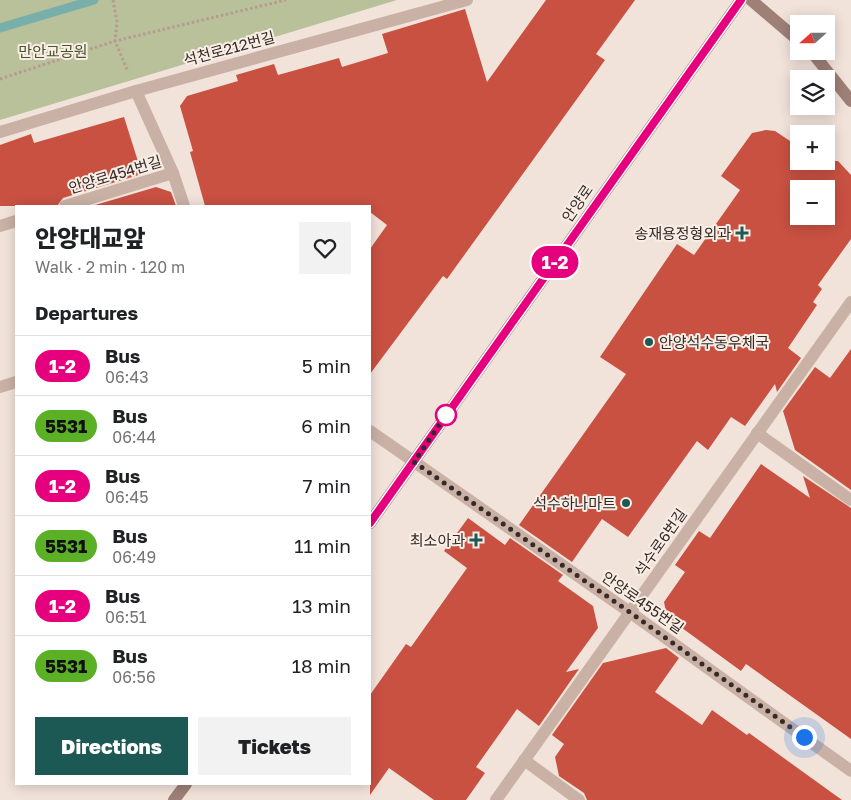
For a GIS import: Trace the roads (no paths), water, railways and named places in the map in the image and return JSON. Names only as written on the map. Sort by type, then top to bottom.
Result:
[{"type":"street","name":"석천로212번길","points":[[0,132],[136,91],[468,0]]},
{"type":"street","name":"안양로","points":[[371,522],[741,0]]},
{"type":"street","points":[[751,0],[790,33]]},
{"type":"street","points":[[818,60],[851,101]]},
{"type":"street","name":"안양로454번길","points":[[136,91],[173,173],[184,205]]},
{"type":"street","name":"안양로454번길","points":[[68,205],[173,173]]},
{"type":"street","points":[[0,226],[15,221]]},
{"type":"street","name":"석수로6번길","points":[[496,800],[851,302]]},
{"type":"street","points":[[0,387],[15,382]]},
{"type":"street","points":[[371,432],[414,462]]},
{"type":"street","points":[[757,433],[851,500]]},
{"type":"street","name":"안양로455번길","points":[[414,462],[631,613],[851,771]]},
{"type":"street","points":[[524,760],[579,800]]},
{"type":"street","points":[[174,800],[185,785]]},
{"type":"waterway","points":[[0,28],[94,0]]},
{"type":"place","name":"송재용정형외과","points":[[742,233]]},
{"type":"place","name":"안양석수동우체국","points":[[649,342]]},
{"type":"place","name":"석수하나마트","points":[[626,503]]},
{"type":"place","name":"최소아과","points":[[476,540]]},
{"type":"park label","name":"만안교공원","points":[[53,51]]}]
